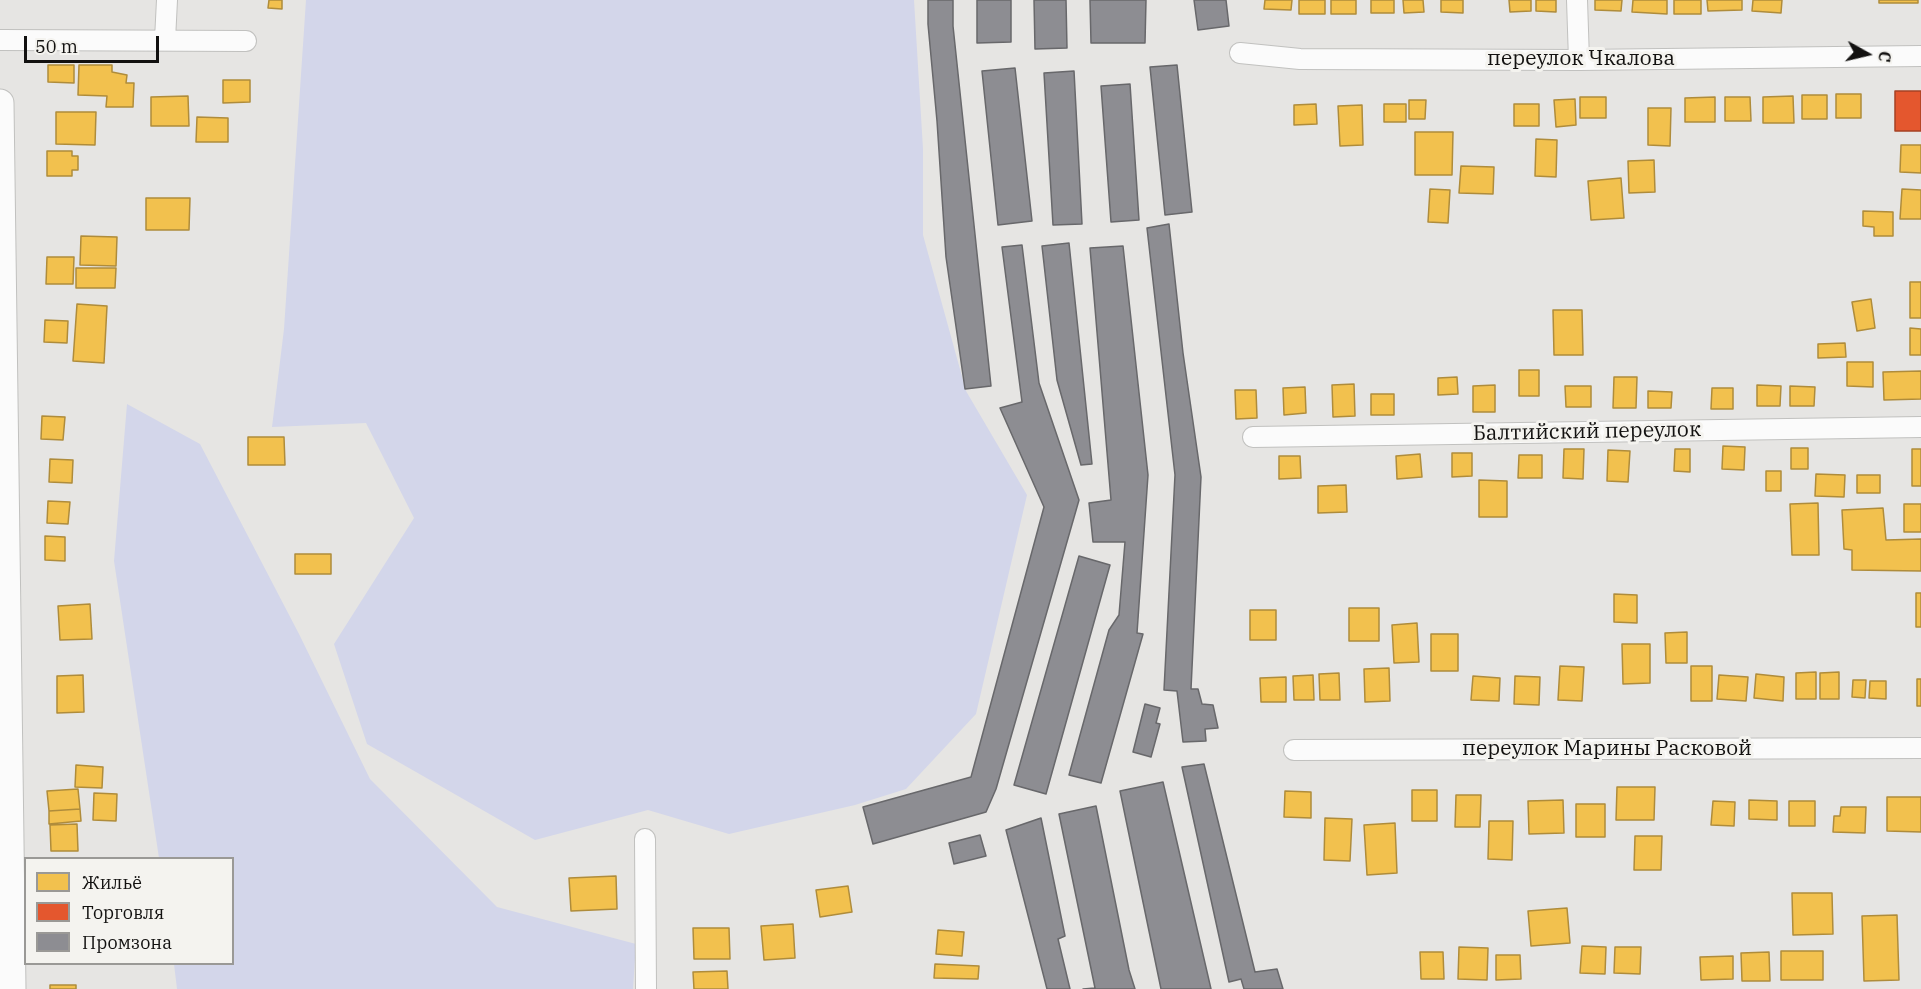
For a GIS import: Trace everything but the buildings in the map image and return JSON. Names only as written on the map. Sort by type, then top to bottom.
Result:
[{"type":"street","points":[[165,40],[167,0]]},
{"type":"street","points":[[1577,0],[1578,60]]},
{"type":"street","points":[[0,40],[246,41]]},
{"type":"street","name":"переулок Чкалова","points":[[1240,53],[1300,59],[1578,60],[1921,56]]},
{"type":"street","points":[[0,103],[5,699],[12,989]]},
{"type":"street","name":"Балтийский переулок","points":[[1253,437],[1921,427]]},
{"type":"street","name":"переулок Марины Расковой","points":[[1294,750],[1921,748]]},
{"type":"street","points":[[645,839],[646,989]]},
{"type":"shaded area","points":[[306,0],[914,0],[923,149],[923,235],[966,391],[1027,495],[976,714],[906,789],[855,805],[729,834],[648,810],[535,840],[367,744],[334,644],[414,518],[366,423],[272,427],[284,329]]},
{"type":"shaded area","points":[[127,404],[200,444],[299,634],[370,779],[497,907],[636,944],[633,989],[177,989],[174,965],[234,965],[234,857],[159,857],[114,561]]}]
